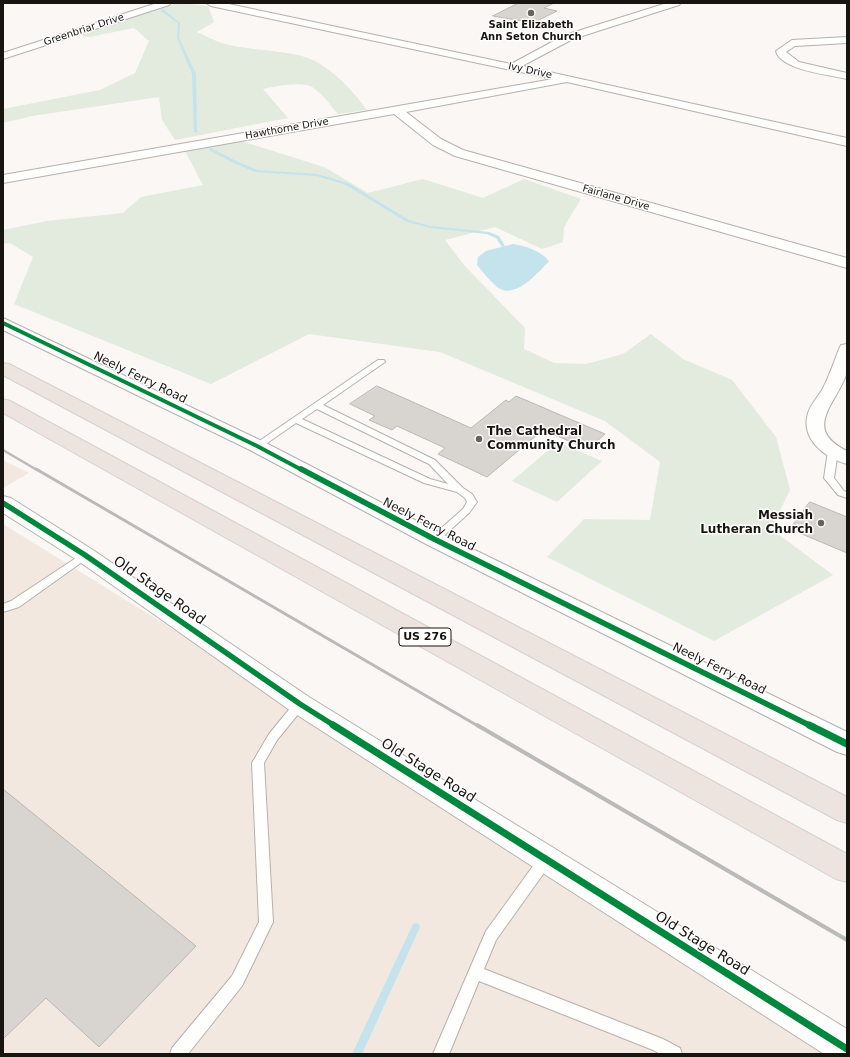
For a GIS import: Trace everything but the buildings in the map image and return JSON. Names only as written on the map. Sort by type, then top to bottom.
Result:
[{"type":"highway","points":[[3,368],[847,811]]},
{"type":"highway","name":"US 276","points":[[3,405],[847,869]]},
{"type":"street","name":"Greenbriar Drive","points":[[3,56],[166,3]]},
{"type":"street","name":"Ivy Drive","points":[[211,3],[513,67],[847,142]]},
{"type":"street","points":[[513,67],[569,37],[676,3]]},
{"type":"street","points":[[847,40],[792,43],[781,51],[782,55],[795,64],[847,76]]},
{"type":"street","name":"Hawthorne Drive","points":[[3,179],[571,80]]},
{"type":"street","name":"Fairlane Drive","points":[[396,110],[437,142],[459,153],[847,263]]},
{"type":"street","name":"Neely Ferry Road","points":[[3,323],[257,446],[434,539],[847,744]]},
{"type":"street","points":[[840,454],[820,440],[815,427],[820,406],[830,390],[847,349]]},
{"type":"street","name":"Old Stage Road","points":[[3,503],[85,555],[300,704],[847,1049]]},
{"type":"lane","points":[[257,446],[381,362]]},
{"type":"lane","points":[[316,406],[432,462],[460,490],[469,496],[472,502],[466,511],[434,539]]},
{"type":"lane","points":[[296,420],[427,481],[460,490]]},
{"type":"lane","points":[[840,454],[829,478],[841,493],[847,496]]},
{"type":"lane","points":[[3,608],[15,604],[85,555]]},
{"type":"lane","points":[[178,1054],[237,981],[266,922],[258,763],[273,737],[300,704]]},
{"type":"lane","points":[[441,1054],[491,936],[546,859]]},
{"type":"lane","points":[[476,973],[658,1044],[674,1054]]},
{"type":"shaded area","points":[[179,3],[208,6],[214,22],[197,32],[213,39],[234,46],[305,57],[321,64],[343,82],[367,110],[338,114],[323,96],[312,87],[302,84],[295,84],[263,89],[288,118],[175,140],[162,120],[159,97],[32,116],[3,123],[3,109],[100,90],[135,73],[149,41],[134,28],[89,37],[80,35],[141,14]]},
{"type":"shaded area","points":[[241,141],[324,167],[368,193],[423,179],[483,198],[524,179],[581,199],[564,227],[563,242],[542,249],[495,227],[445,240],[464,265],[525,328],[524,349],[554,363],[586,364],[623,354],[651,334],[683,359],[732,380],[776,437],[790,490],[771,529],[833,575],[714,641],[547,557],[584,519],[650,520],[660,462],[605,421],[440,352],[309,334],[211,384],[14,304],[33,257],[10,243],[3,244],[3,230],[47,221],[123,213],[141,197],[203,185],[185,151]]},
{"type":"shaded area","points":[[558,442],[602,461],[557,502],[512,481]]},
{"type":"shaded area","points":[[3,460],[29,473],[3,488]]},
{"type":"shaded area","points":[[3,524],[847,1046],[847,1054],[3,1054]]},
{"type":"water","points":[[513,244],[523,246],[542,254],[549,261],[525,284],[510,291],[503,290],[493,284],[477,265],[478,257],[486,251]]},
{"type":"waterway","points":[[162,10],[179,23],[178,38],[194,74],[196,132]]},
{"type":"waterway","points":[[210,149],[256,171],[317,175],[347,184],[408,221],[431,227],[488,233],[498,237],[503,246]]},
{"type":"waterway","points":[[357,1054],[416,927]]},
{"type":"railway","points":[[3,450],[37,470]]},
{"type":"railway","points":[[36,469],[478,726]]},
{"type":"railway","points":[[477,725],[847,940]]},
{"type":"cycle path","points":[[3,323],[257,446],[434,539],[847,744]]},
{"type":"cycle path","points":[[3,503],[85,555],[300,704],[847,1049]]},
{"type":"place","name":"Saint Elizabeth Ann Seton Church","points":[[531,13]]},
{"type":"place","name":"The Cathedral Community Church","points":[[479,439]]},
{"type":"place","name":"Messiah Lutheran Church","points":[[821,523]]}]
